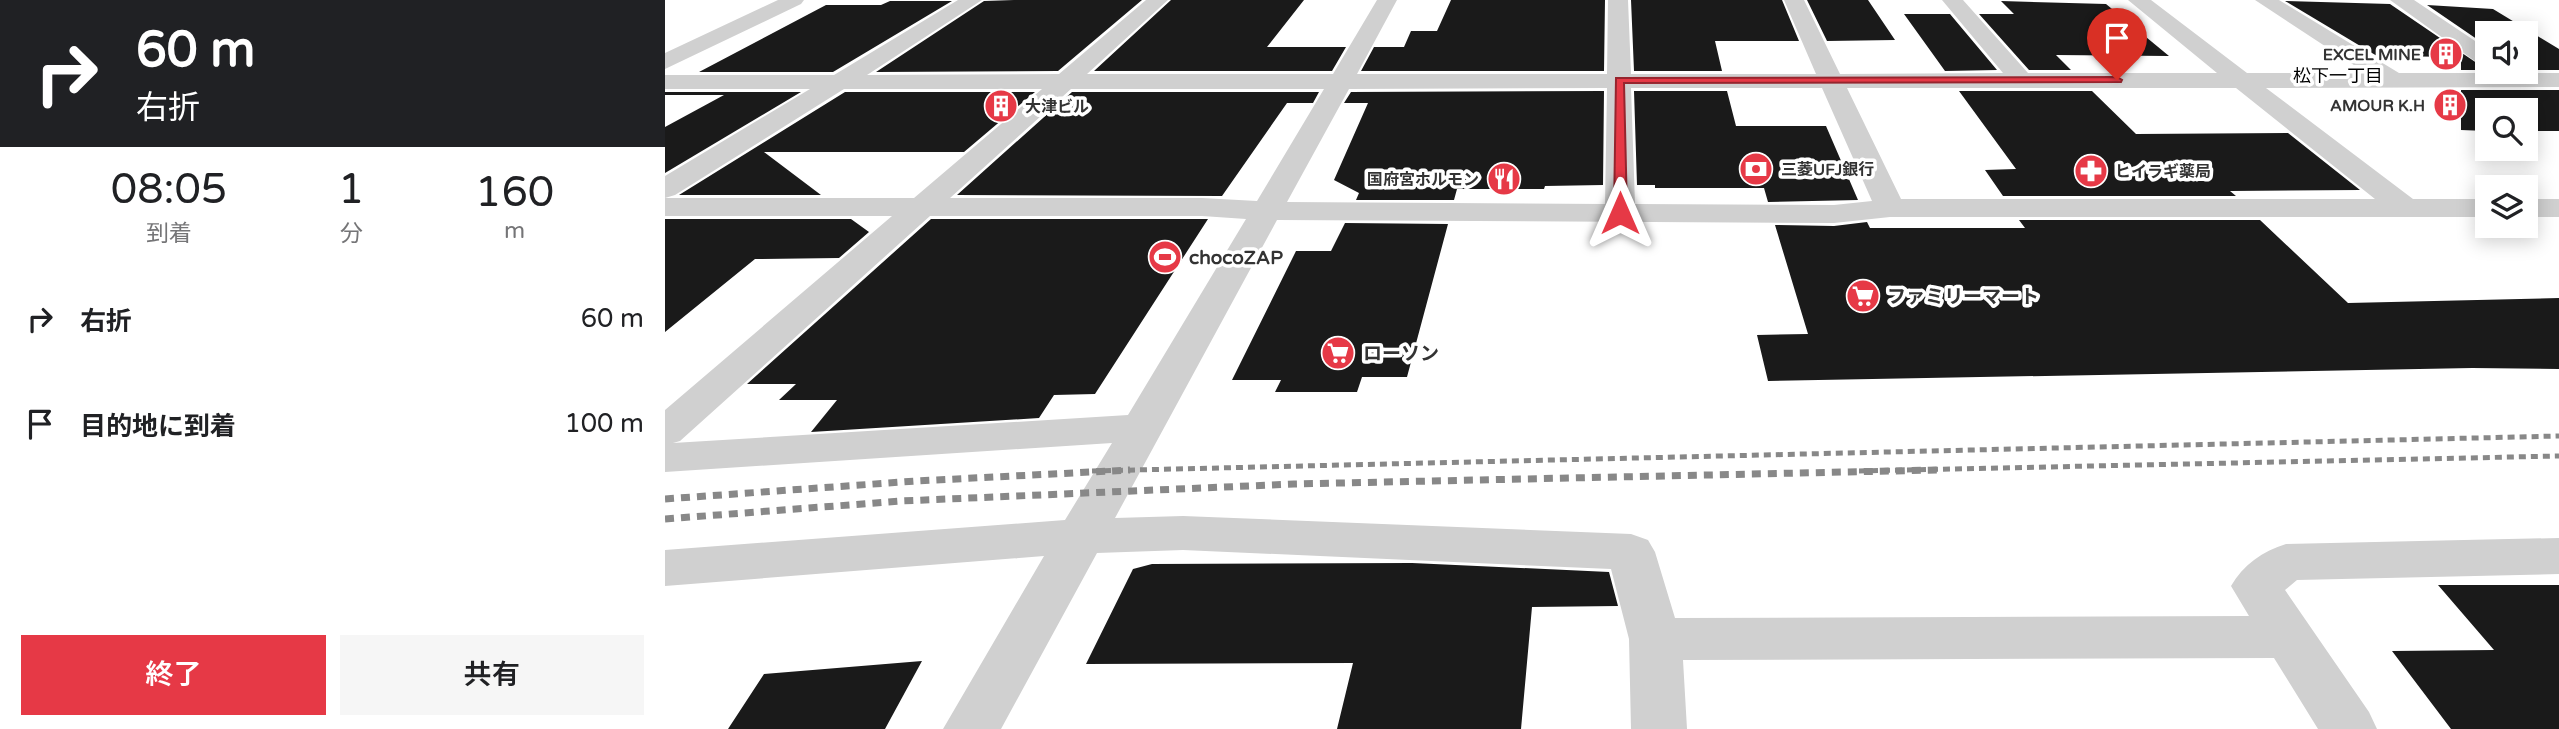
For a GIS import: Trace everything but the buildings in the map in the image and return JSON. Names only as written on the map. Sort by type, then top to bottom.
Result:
[{"type":"street","points":[[665,62],[794,0]]},
{"type":"street","points":[[665,189],[972,0]]},
{"type":"street","points":[[665,432],[1158,0]]},
{"type":"street","points":[[971,729],[1387,0]]},
{"type":"street","points":[[1618,0],[1620,213]]},
{"type":"street","points":[[1794,0],[1890,208]]},
{"type":"street","points":[[1952,0],[2021,80]]},
{"type":"street","points":[[2138,0],[2406,208]]},
{"type":"street","points":[[2265,0],[2393,80]]},
{"type":"street","points":[[2400,0],[2475,51]]},
{"type":"street","points":[[665,82],[2393,80],[2475,77]]},
{"type":"street","points":[[2538,78],[2559,80]]},
{"type":"street","points":[[665,207],[1202,207],[1268,211],[1834,214],[1890,208],[2475,208]]},
{"type":"street","points":[[2538,208],[2559,208]]},
{"type":"street","points":[[665,458],[1011,434],[1144,428]]},
{"type":"street","points":[[665,568],[1081,536],[1183,533],[1631,552],[1655,639],[1659,729]]},
{"type":"street","points":[[2349,729],[2256,586],[2286,562],[2559,556]]},
{"type":"street","points":[[1655,639],[2290,638]]},
{"type":"railway","points":[[1127,470],[2559,436]]},
{"type":"railway","points":[[1859,471],[2559,456]]},
{"type":"railway","points":[[665,499],[916,481],[1127,470]]},
{"type":"railway","points":[[1092,471],[1127,470]]},
{"type":"railway","points":[[665,519],[901,501],[1294,484],[1938,470]]},
{"type":"place","name":"EXCEL MINE","points":[[2446,54]]},
{"type":"place","name":"AMOUR K.H","points":[[2450,105]]},
{"type":"place","name":"大津ビル","points":[[1001,106]]},
{"type":"place","name":"三菱UFJ銀行","points":[[1756,169]]},
{"type":"place","name":"ヒイラギ薬局","points":[[2091,171]]},
{"type":"place","name":"国府宮ホルモン","points":[[1504,179]]},
{"type":"place","name":"chocoZAP","points":[[1165,257]]},
{"type":"place","name":"ファミリーマート","points":[[1863,296]]},
{"type":"place","name":"ローソン","points":[[1338,353]]},
{"type":"district","name":"松下一丁目","points":[[2338,76]]},
{"type":"route","points":[[1620,213],[1619,80],[2117,80]]}]
